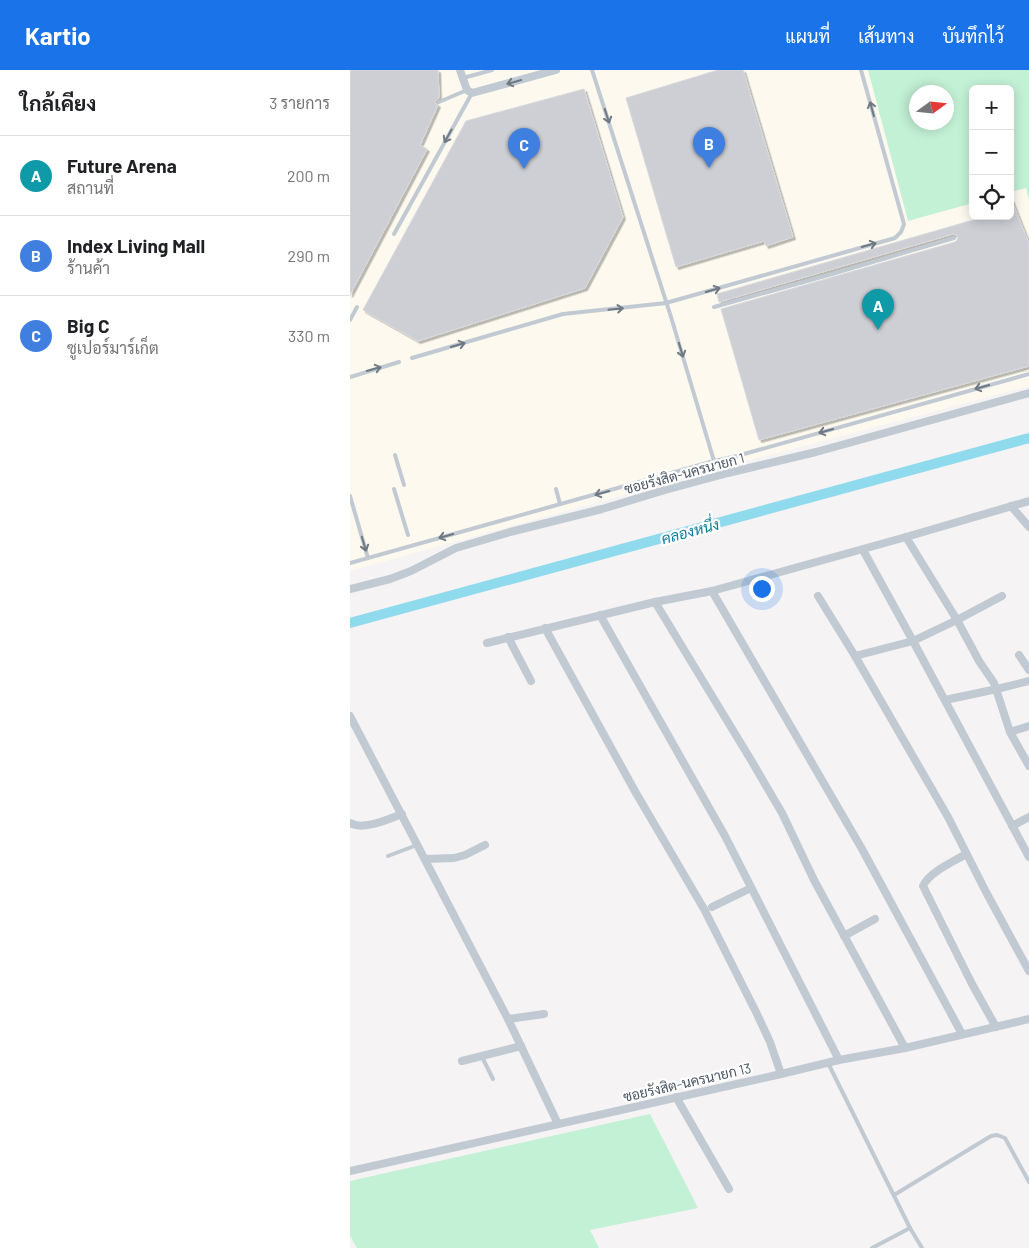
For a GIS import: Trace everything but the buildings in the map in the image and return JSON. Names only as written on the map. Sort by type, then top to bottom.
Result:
[{"type":"street","points":[[461,74],[469,92],[556,70]]},
{"type":"street","name":"ซอยรังสิต-นครนายก 1","points":[[350,589],[390,579],[411,571],[456,548],[510,532],[602,509],[728,473],[816,452],[1029,393]]},
{"type":"street","points":[[487,643],[712,590],[906,538],[1029,501]]},
{"type":"street","points":[[1011,506],[1029,527]]},
{"type":"street","points":[[906,538],[997,689],[1010,732],[1029,766]]},
{"type":"street","points":[[863,550],[1029,857]]},
{"type":"street","points":[[712,590],[862,849],[962,1034]]},
{"type":"street","points":[[818,596],[948,817],[1029,971]]},
{"type":"street","points":[[855,656],[913,641],[1002,596]]},
{"type":"street","points":[[655,602],[782,813],[814,880],[905,1048]]},
{"type":"street","points":[[600,615],[725,836],[839,1060]]},
{"type":"street","points":[[546,628],[636,793],[704,909],[756,1012],[770,1042],[781,1074]]},
{"type":"street","points":[[508,637],[531,681]]},
{"type":"street","points":[[1019,655],[1029,670]]},
{"type":"street","points":[[945,700],[1029,681]]},
{"type":"street","points":[[350,716],[508,1019],[558,1124]]},
{"type":"street","points":[[1010,732],[1029,726]]},
{"type":"street","points":[[350,823],[355,826],[365,826],[402,814]]},
{"type":"street","points":[[1012,826],[1029,817]]},
{"type":"street","points":[[425,859],[465,855],[485,845]]},
{"type":"street","points":[[966,854],[934,873],[926,880],[923,886],[972,984],[996,1027]]},
{"type":"street","points":[[712,907],[751,888]]},
{"type":"street","points":[[844,936],[875,919]]},
{"type":"street","points":[[508,1019],[544,1014]]},
{"type":"street","name":"ซอยรังสิต-นครนายก 13","points":[[350,1171],[1029,1019]]},
{"type":"street","points":[[462,1061],[521,1046]]},
{"type":"street","points":[[676,1097],[729,1189]]},
{"type":"lane","points":[[461,74],[492,70]]},
{"type":"lane","points":[[592,70],[714,461]]},
{"type":"lane","points":[[412,358],[563,314],[666,303],[895,238],[901,232],[904,224],[861,70]]},
{"type":"lane","points":[[439,102],[469,92]]},
{"type":"lane","points":[[394,234],[469,92]]},
{"type":"lane","points":[[714,307],[954,238]]},
{"type":"lane","points":[[350,320],[357,307]]},
{"type":"lane","points":[[350,377],[399,362]]},
{"type":"lane","points":[[350,563],[1029,374]]},
{"type":"lane","points":[[395,455],[404,486]]},
{"type":"lane","points":[[394,489],[408,535]]},
{"type":"lane","points":[[556,489],[560,504]]},
{"type":"lane","points":[[350,496],[368,558]]},
{"type":"lane","points":[[388,856],[418,845]]},
{"type":"lane","points":[[482,1057],[494,1079]]},
{"type":"lane","points":[[828,1063],[910,1228],[922,1248]]},
{"type":"lane","points":[[894,1195],[991,1136],[1005,1138],[1029,1182]]},
{"type":"lane","points":[[872,1248],[910,1228]]},
{"type":"shaded area","points":[[350,70],[1029,70],[1029,386],[710,471],[350,571]]},
{"type":"green space","points":[[868,70],[1029,70],[1029,200],[1026,188],[1014,191],[1014,85],[969,85],[969,204],[908,221]]},
{"type":"green space","points":[[650,1114],[698,1208],[590,1230],[599,1248],[357,1248],[350,1236],[350,1181]]},
{"type":"waterway","name":"คลองหนึ่ง","points":[[350,623],[1029,438]]},
{"type":"place","name":"Index Living Mall","points":[[709,168]]},
{"type":"place","name":"Big C","points":[[524,169]]},
{"type":"place","name":"Future Arena","points":[[878,330]]}]
